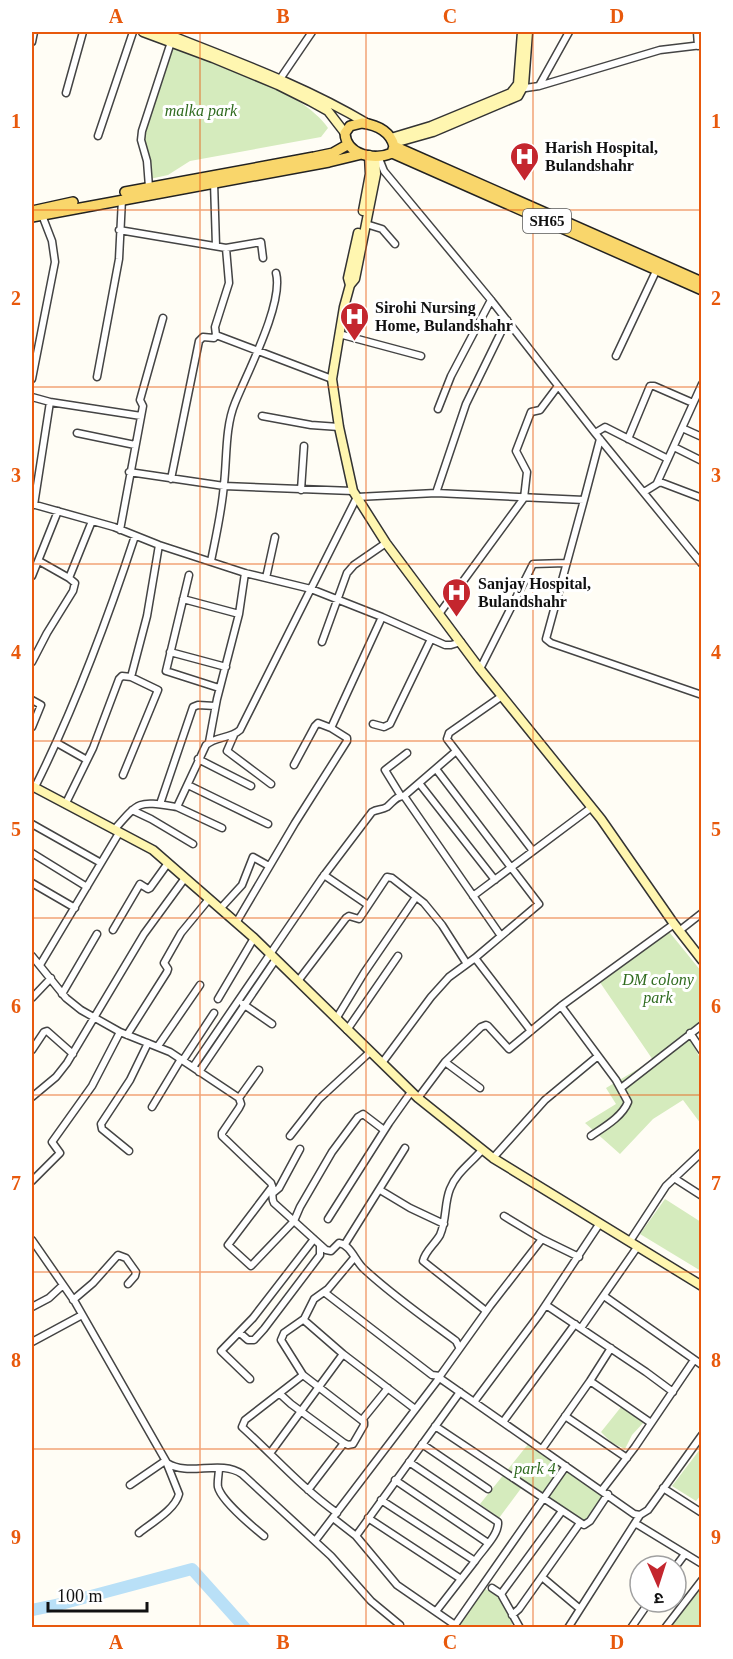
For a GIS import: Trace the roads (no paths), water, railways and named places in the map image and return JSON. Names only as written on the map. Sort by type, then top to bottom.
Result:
[{"type":"main road","points":[[347,145],[345,132],[350,126],[368,124]]},
{"type":"main road","name":"SH65","points":[[368,124],[382,129],[393,145],[702,290]]},
{"type":"main road","points":[[32,211],[314,157],[333,153],[347,145]]},
{"type":"main road","points":[[347,145],[371,155]]},
{"type":"main road","points":[[32,217],[371,155],[393,145]]},
{"type":"main road","name":"SH65","points":[[393,145],[702,282]]},
{"type":"street","points":[[32,42],[34,32]]},
{"type":"street","points":[[66,93],[82,32]]},
{"type":"street","points":[[98,136],[133,32]]},
{"type":"street","points":[[143,32],[172,39],[280,79],[333,103],[368,124]]},
{"type":"street","points":[[162,32],[172,39],[310,101],[328,111],[345,132]]},
{"type":"street","points":[[280,79],[312,32]]},
{"type":"street","points":[[519,89],[522,32]]},
{"type":"street","points":[[519,89],[528,32]]},
{"type":"street","points":[[539,86],[569,32]]},
{"type":"street","points":[[393,145],[431,126],[519,89],[539,86],[660,50],[700,46],[698,32]]},
{"type":"street","points":[[149,187],[147,161],[141,140],[142,131],[172,39]]},
{"type":"street","points":[[371,155],[376,174],[355,279],[350,285],[339,334],[332,379],[339,427],[355,494],[386,543],[480,669],[592,807],[702,960]]},
{"type":"street","points":[[350,285],[348,278],[370,174],[371,155]]},
{"type":"street","points":[[371,155],[492,300],[600,440],[702,564]]},
{"type":"street","points":[[214,182],[216,246]]},
{"type":"street","points":[[96,377],[119,259],[122,199]]},
{"type":"street","points":[[32,379],[35,348],[55,262],[52,241],[42,215]]},
{"type":"street","points":[[366,224],[382,229],[395,244]]},
{"type":"street","points":[[119,231],[226,248],[261,242],[263,258]]},
{"type":"street","points":[[216,335],[215,327],[229,283],[226,248]]},
{"type":"street","points":[[616,356],[657,269]]},
{"type":"street","points":[[211,561],[224,486],[232,412],[258,352],[278,286],[276,273]]},
{"type":"street","points":[[438,409],[458,361],[492,300]]},
{"type":"street","points":[[120,530],[143,406],[140,400],[163,318]]},
{"type":"street","points":[[436,493],[466,404],[507,320]]},
{"type":"street","points":[[339,334],[421,356]]},
{"type":"street","points":[[216,335],[332,379]]},
{"type":"street","points":[[171,479],[199,340],[203,337],[214,338],[216,335]]},
{"type":"street","points":[[644,492],[657,483],[702,384]]},
{"type":"street","points":[[439,614],[524,498],[527,472],[517,455],[517,446],[531,412],[540,410],[558,386]]},
{"type":"street","points":[[628,439],[650,386],[697,399]]},
{"type":"street","points":[[32,397],[50,402],[141,416]]},
{"type":"street","points":[[50,402],[33,505],[92,521],[245,573],[310,589],[431,639],[451,645],[461,642]]},
{"type":"street","points":[[262,416],[311,425],[339,427]]},
{"type":"street","points":[[595,433],[605,427],[668,459]]},
{"type":"street","points":[[682,428],[702,437]]},
{"type":"street","points":[[77,433],[135,445]]},
{"type":"street","points":[[600,440],[545,636],[548,642],[702,694]]},
{"type":"street","points":[[302,490],[304,446]]},
{"type":"street","points":[[674,447],[702,460]]},
{"type":"street","points":[[129,472],[224,486],[355,494],[436,493],[584,500]]},
{"type":"street","points":[[657,483],[665,483],[702,498]]},
{"type":"street","points":[[271,784],[227,752],[310,589],[355,494]]},
{"type":"street","points":[[32,576],[58,511]]},
{"type":"street","points":[[69,578],[92,521]]},
{"type":"street","points":[[135,536],[117,590],[57,743],[33,787],[153,849],[254,938],[415,1095],[482,1150],[702,1286]]},
{"type":"street","points":[[266,578],[275,537]]},
{"type":"street","points":[[322,642],[347,573],[354,565],[386,543]]},
{"type":"street","points":[[131,677],[147,616],[159,545]]},
{"type":"street","points":[[32,662],[75,587],[75,583],[69,578],[39,561]]},
{"type":"street","points":[[480,669],[535,562],[566,563]]},
{"type":"street","points":[[177,807],[198,759],[209,742],[219,688],[239,614],[245,573]]},
{"type":"street","points":[[189,575],[167,672],[219,688]]},
{"type":"street","points":[[183,599],[239,614]]},
{"type":"street","points":[[331,728],[382,617]]},
{"type":"street","points":[[373,724],[384,727],[390,724],[431,639]]},
{"type":"street","points":[[170,652],[226,667]]},
{"type":"street","points":[[66,803],[87,760],[122,676],[131,677],[158,690],[123,775]]},
{"type":"street","points":[[502,696],[449,734],[448,742],[533,851]]},
{"type":"street","points":[[32,700],[41,705],[32,727]]},
{"type":"street","points":[[160,804],[193,707],[215,706]]},
{"type":"street","points":[[237,923],[269,866],[347,741],[346,736],[321,724],[316,724],[294,765]]},
{"type":"street","points":[[209,742],[234,735]]},
{"type":"street","points":[[57,743],[87,760]]},
{"type":"street","points":[[193,1067],[241,1003],[324,875],[374,810],[384,809],[455,752]]},
{"type":"street","points":[[407,753],[385,770],[501,936]]},
{"type":"street","points":[[198,759],[251,786]]},
{"type":"street","points":[[382,1063],[431,997],[449,977],[468,964],[539,904],[436,768]]},
{"type":"street","points":[[419,783],[495,880]]},
{"type":"street","points":[[188,785],[268,824]]},
{"type":"street","points":[[40,965],[132,810],[147,802],[177,807],[222,828]]},
{"type":"street","points":[[473,896],[592,807]]},
{"type":"street","points":[[132,810],[193,844]]},
{"type":"street","points":[[32,824],[101,863]]},
{"type":"street","points":[[32,853],[87,887]]},
{"type":"street","points":[[220,909],[242,885],[253,857],[269,866]]},
{"type":"street","points":[[113,930],[140,885],[150,888],[168,863]]},
{"type":"street","points":[[324,875],[368,905]]},
{"type":"street","points":[[298,981],[346,918],[349,916],[358,919],[387,877],[392,878],[424,903],[468,964]]},
{"type":"street","points":[[32,1097],[56,1077],[73,1054],[144,934],[185,878]]},
{"type":"street","points":[[32,883],[75,908]]},
{"type":"street","points":[[336,1019],[364,973],[417,897]]},
{"type":"street","points":[[32,1181],[60,1153],[52,1142],[93,1086],[123,1034],[167,972],[168,969],[164,963],[173,946],[209,899]]},
{"type":"street","points":[[328,1219],[384,1130],[445,1062],[483,1025],[488,1026],[509,1049],[561,1006],[702,913]]},
{"type":"street","points":[[62,994],[98,934]]},
{"type":"street","points":[[218,999],[254,938]]},
{"type":"street","points":[[32,956],[62,994],[93,1019],[123,1034],[158,1046],[182,1059],[238,1098],[241,1104],[222,1136],[273,1190],[274,1203],[329,1251],[339,1243],[345,1244],[354,1258],[381,1284],[456,1341],[459,1347]]},
{"type":"street","points":[[347,1030],[398,956]]},
{"type":"street","points":[[475,958],[531,1031]]},
{"type":"street","points":[[32,998],[51,978]]},
{"type":"street","points":[[158,1046],[200,986]]},
{"type":"street","points":[[241,1003],[272,1024]]},
{"type":"street","points":[[200,1072],[241,1003]]},
{"type":"street","points":[[561,1006],[627,1097],[627,1106],[591,1136]]},
{"type":"street","points":[[152,1107],[214,1013]]},
{"type":"street","points":[[621,1088],[702,1025]]},
{"type":"street","points":[[32,1050],[47,1031],[73,1054]]},
{"type":"street","points":[[690,1034],[702,1052]]},
{"type":"street","points":[[129,1150],[101,1128],[101,1124],[130,1080],[148,1043]]},
{"type":"street","points":[[290,1136],[319,1099],[370,1052]]},
{"type":"street","points":[[493,1158],[545,1100],[598,1056]]},
{"type":"street","points":[[445,1062],[480,1088]]},
{"type":"street","points":[[238,1098],[260,1070]]},
{"type":"street","points":[[300,1149],[279,1188],[273,1190],[228,1245],[251,1266],[294,1221],[332,1152],[358,1117],[363,1114],[384,1130]]},
{"type":"street","points":[[345,1244],[405,1148]]},
{"type":"street","points":[[482,1150],[457,1176],[449,1190],[444,1224],[439,1238],[425,1255],[423,1262],[486,1311]]},
{"type":"street","points":[[503,1422],[604,1296],[661,1193],[702,1152]]},
{"type":"street","points":[[674,1178],[702,1196]]},
{"type":"street","points":[[380,1190],[410,1208],[444,1224]]},
{"type":"street","points":[[504,1216],[542,1239],[579,1257]]},
{"type":"street","points":[[474,1401],[546,1305],[600,1223]]},
{"type":"street","points":[[32,1239],[82,1315],[166,1462],[179,1494],[174,1504],[139,1533]]},
{"type":"street","points":[[250,1379],[221,1351],[240,1333],[314,1239]]},
{"type":"street","points":[[315,1541],[542,1239]]},
{"type":"street","points":[[240,1333],[248,1340],[254,1340],[264,1329],[320,1255],[320,1245]]},
{"type":"street","points":[[73,1300],[93,1283],[118,1255],[126,1258],[136,1272],[128,1284]]},
{"type":"street","points":[[280,1394],[348,1445],[353,1444],[364,1425],[362,1420],[303,1376],[281,1340],[284,1334],[304,1318],[314,1299],[324,1292],[354,1258]]},
{"type":"street","points":[[32,1307],[49,1298],[63,1285]]},
{"type":"street","points":[[324,1292],[432,1375],[440,1377],[629,1511],[640,1515]]},
{"type":"street","points":[[604,1296],[702,1365]]},
{"type":"street","points":[[546,1305],[673,1392]]},
{"type":"street","points":[[32,1342],[82,1315]]},
{"type":"street","points":[[304,1318],[343,1354],[415,1409]]},
{"type":"street","points":[[542,1449],[611,1348]]},
{"type":"street","points":[[271,1452],[343,1354]]},
{"type":"street","points":[[435,1426],[584,1525],[590,1521],[605,1492],[694,1360]]},
{"type":"street","points":[[303,1376],[242,1427],[271,1452],[356,1536],[397,1585],[437,1610],[455,1626],[566,1466]]},
{"type":"street","points":[[590,1381],[651,1423]]},
{"type":"street","points":[[362,1420],[387,1388]]},
{"type":"street","points":[[356,1536],[460,1392]]},
{"type":"street","points":[[566,1416],[627,1458]]},
{"type":"street","points":[[571,1626],[640,1515],[648,1510],[702,1435]]},
{"type":"street","points":[[308,1491],[344,1443]]},
{"type":"street","points":[[422,1444],[488,1489]]},
{"type":"street","points":[[166,1462],[184,1468],[232,1468],[242,1474],[341,1566],[370,1601],[400,1625]]},
{"type":"street","points":[[130,1485],[166,1462]]},
{"type":"street","points":[[409,1462],[498,1522],[498,1529],[437,1610]]},
{"type":"street","points":[[219,1468],[220,1491],[242,1517],[264,1536]]},
{"type":"street","points":[[395,1480],[488,1542]]},
{"type":"street","points":[[663,1488],[702,1513]]},
{"type":"street","points":[[381,1500],[475,1560]]},
{"type":"street","points":[[501,1594],[562,1511]]},
{"type":"street","points":[[368,1518],[461,1579]]},
{"type":"street","points":[[512,1614],[519,1609],[580,1523]]},
{"type":"street","points":[[635,1523],[685,1554]]},
{"type":"street","points":[[688,1556],[702,1564]]},
{"type":"street","points":[[542,1577],[580,1609]]},
{"type":"street","points":[[665,1628],[702,1580]]},
{"type":"street","points":[[492,1588],[501,1594],[520,1628]]},
{"type":"street","points":[[633,1625],[642,1628]]},
{"type":"waterway","points":[[32,1610],[192,1569],[245,1628]]},
{"type":"place","name":"Harish Hospital, Bulandshahr","points":[[524,182]]},
{"type":"place","name":"Sirohi Nursing Home, Bulandshahr","points":[[354,342]]},
{"type":"place","name":"Sanjay Hospital, Bulandshahr","points":[[457,618]]},
{"type":"park label","name":"malka park","points":[[201,110]]},
{"type":"park label","name":"DM colony park","points":[[658,988]]},
{"type":"park label","name":"park 4","points":[[535,1468]]}]
